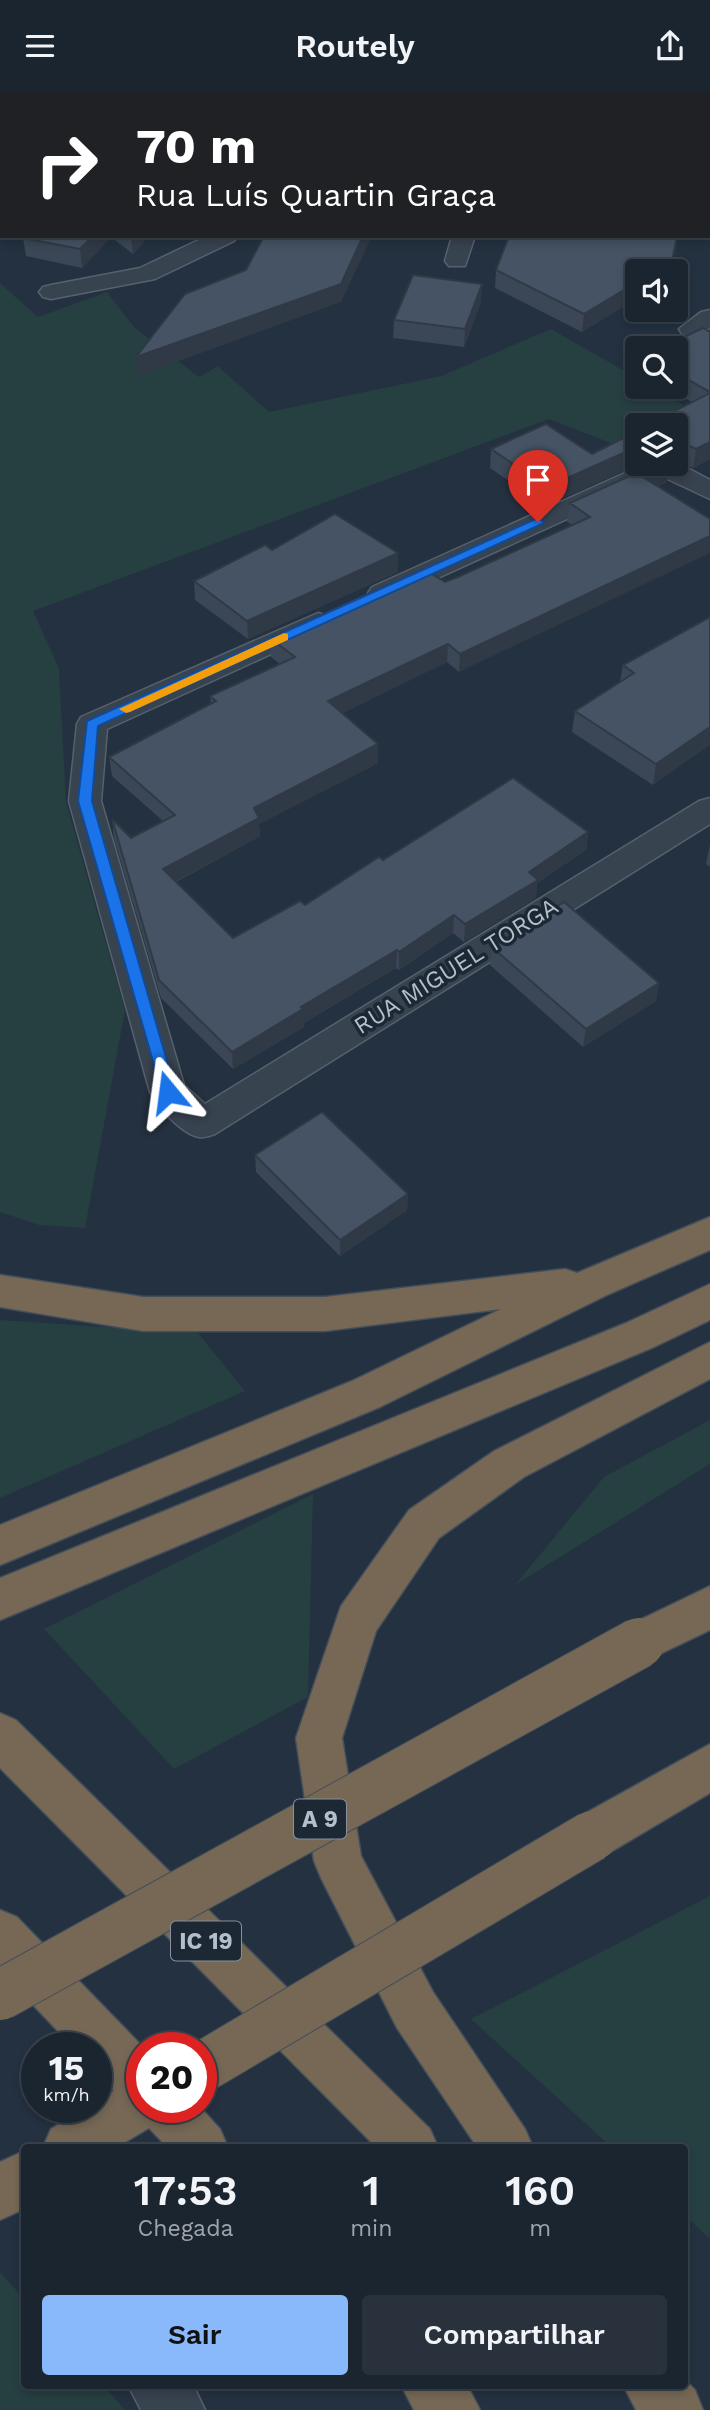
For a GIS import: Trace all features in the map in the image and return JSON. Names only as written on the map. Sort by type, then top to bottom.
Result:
[{"type":"highway","points":[[0,1545],[366,1394],[595,1282],[710,1233]]},
{"type":"highway","points":[[0,1291],[143,1314],[325,1314],[595,1282]]},
{"type":"highway","points":[[0,1599],[640,1335],[710,1301]]},
{"type":"highway","points":[[506,2144],[415,2010],[338,1861],[319,1738],[357,1622],[424,1524],[509,1464],[710,1359]]},
{"type":"highway","name":"A 9","points":[[0,1995],[639,1643],[710,1607]]},
{"type":"highway","name":"IC 19","points":[[0,1736],[409,2144]]},
{"type":"highway","points":[[217,2059],[708,1767]]},
{"type":"highway","points":[[0,1934],[126,2067]]},
{"type":"highway","points":[[74,2144],[126,2113]]},
{"type":"highway","points":[[179,2123],[199,2144]]},
{"type":"highway","points":[[0,2194],[21,2179]]},
{"type":"highway","points":[[433,2389],[452,2410]]},
{"type":"highway","points":[[655,2389],[675,2410]]},
{"type":"highway","points":[[671,2389],[685,2410]]},
{"type":"street","points":[[51,292],[147,274],[222,238]]},
{"type":"street","points":[[457,261],[463,238]]},
{"type":"street","name":"RUA MIGUEL TORGA","points":[[710,491],[662,466],[92,724],[85,801],[168,1092],[202,1124],[710,809]]},
{"type":"street","points":[[159,2389],[177,2410]]},
{"type":"green space","points":[[0,283],[38,317],[107,292],[134,327],[199,377],[218,366],[269,412],[441,376],[551,329],[625,371],[625,399],[673,399],[689,408],[681,413],[625,413],[625,449],[549,419],[33,611],[59,668],[66,802],[125,1010],[85,1228],[39,1225],[0,1212]]},
{"type":"green space","points":[[0,1320],[198,1333],[245,1391],[0,1498]]},
{"type":"green space","points":[[710,1420],[710,1464],[515,1585],[604,1477]]},
{"type":"green space","points":[[313,1494],[308,1697],[174,1769],[44,1629]]},
{"type":"green space","points":[[710,1896],[710,2239],[688,2219],[688,2144],[608,2144],[471,2019]]},
{"type":"green space","points":[[0,2272],[21,2296],[21,2389],[107,2389],[125,2410],[0,2410]]},
{"type":"building","points":[[23,238],[91,238],[80,249]]},
{"type":"building","points":[[263,238],[362,238],[341,284],[136,357],[185,294],[246,270]]},
{"type":"building","points":[[508,238],[677,238],[672,259],[625,259],[625,289],[584,314],[496,270]]},
{"type":"building","points":[[413,275],[482,284],[465,329],[394,320]]},
{"type":"building","points":[[703,328],[710,332],[710,392],[688,380],[686,336]]},
{"type":"building","points":[[710,393],[710,442],[696,449],[688,445],[688,413],[671,413]]},
{"type":"building","points":[[546,424],[592,454],[625,437],[625,452],[547,487],[491,449]]},
{"type":"building","points":[[630,476],[645,476],[643,477],[710,519],[710,536],[460,654],[448,644],[328,701],[378,744],[254,808],[259,818],[163,869],[233,938],[300,901],[305,905],[379,857],[383,860],[513,778],[588,832],[529,872],[538,880],[465,924],[454,915],[399,952],[397,950],[301,1007],[303,1009],[232,1052],[159,980],[112,819],[131,838],[175,815],[109,757],[216,701],[210,696],[295,657],[270,638],[424,569],[445,582],[590,517],[570,503]]},
{"type":"building","points":[[335,514],[398,553],[247,621],[194,581],[265,545],[272,550]]},
{"type":"building","points":[[710,617],[710,727],[656,764],[575,711],[634,673],[623,665]]},
{"type":"building","points":[[564,902],[659,983],[586,1029],[492,947]]},
{"type":"building","points":[[322,1112],[408,1194],[340,1240],[255,1155]]},
{"type":"slow traffic","points":[[126,709],[284,637]]},
{"type":"route","points":[[168,1092],[85,801],[92,724],[538,522]]}]
